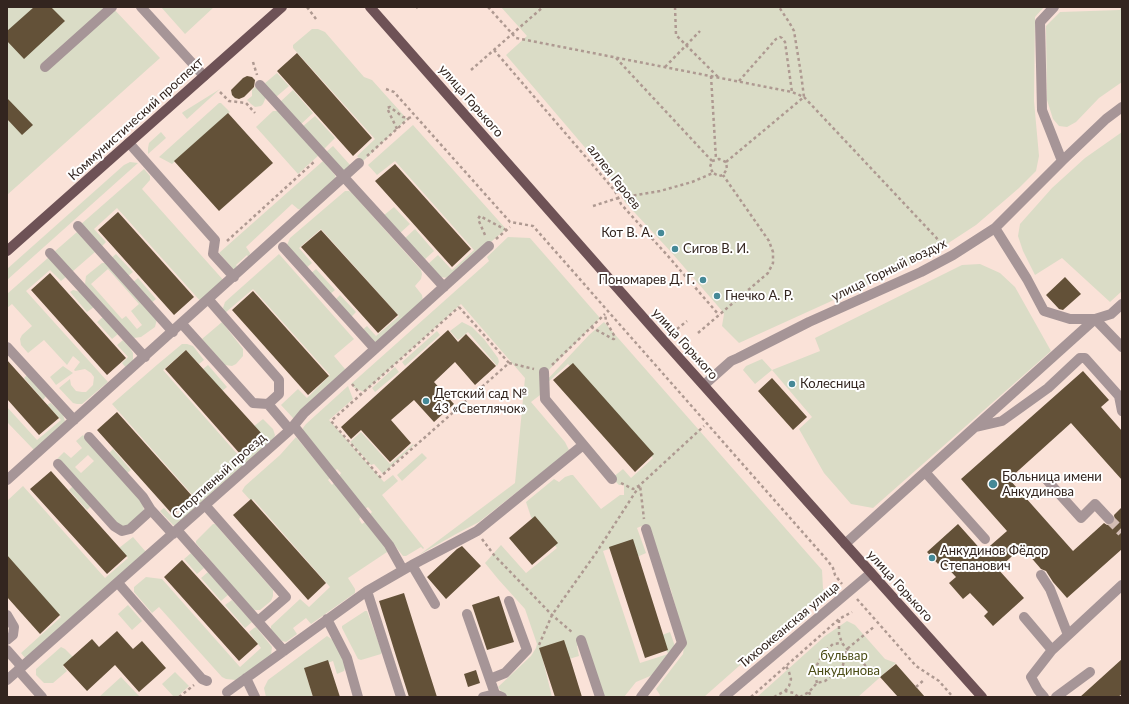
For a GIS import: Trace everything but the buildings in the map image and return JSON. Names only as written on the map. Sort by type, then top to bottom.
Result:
[{"type":"main road","name":"Коммунистический проспект","points":[[7,251],[282,7]]},
{"type":"main road","name":"улица Горького","points":[[370,7],[982,697]]},
{"type":"street","points":[[45,67],[112,7]]},
{"type":"street","points":[[141,7],[204,76]]},
{"type":"street","points":[[1054,7],[1040,22],[1042,110],[1062,161]]},
{"type":"street","points":[[260,86],[444,287]]},
{"type":"street","name":"улица Горный воздух","points":[[704,385],[731,362],[738,358],[809,322],[921,272],[953,255],[995,228],[1106,119],[1122,107]]},
{"type":"street","points":[[129,143],[215,240],[213,254],[234,277]]},
{"type":"street","points":[[7,480],[359,163]]},
{"type":"street","points":[[78,226],[173,332]]},
{"type":"street","points":[[995,228],[1028,279],[1044,311],[1070,319],[1095,319],[1111,314],[1122,304]]},
{"type":"street","name":"Спортивный проезд","points":[[7,680],[292,428],[304,413],[489,246]]},
{"type":"street","points":[[283,247],[374,349]]},
{"type":"street","points":[[50,253],[145,357]]},
{"type":"street","points":[[208,300],[279,380],[279,394],[268,404]]},
{"type":"street","points":[[1095,319],[1122,347]]},
{"type":"street","points":[[845,544],[1095,319]]},
{"type":"street","points":[[182,324],[253,403],[268,404],[292,428],[389,545],[403,570]]},
{"type":"street","points":[[7,347],[74,420]]},
{"type":"street","points":[[974,428],[1002,421],[1048,388],[1080,358],[1085,358],[1119,396],[1122,410]]},
{"type":"street","points":[[544,372],[545,400],[612,479]]},
{"type":"street","points":[[89,437],[144,497],[151,510],[175,532],[284,651]]},
{"type":"street","points":[[227,692],[366,591],[412,565],[477,532],[583,445]]},
{"type":"street","points":[[58,464],[114,526],[122,531],[130,529],[151,510]]},
{"type":"street","points":[[925,472],[985,539]]},
{"type":"street","points":[[1045,478],[1081,518],[1096,504],[1109,519]]},
{"type":"street","points":[[205,505],[286,597],[258,621]]},
{"type":"street","points":[[640,697],[682,643],[646,529]]},
{"type":"street","points":[[412,565],[434,604]]},
{"type":"street","name":"Тихоокеанская улица","points":[[724,697],[871,573]]},
{"type":"street","points":[[1041,575],[1050,589],[1068,635]]},
{"type":"street","points":[[118,583],[205,680]]},
{"type":"street","points":[[1030,697],[1041,693],[1031,677],[1052,650],[1122,585]]},
{"type":"street","points":[[366,591],[401,697]]},
{"type":"street","points":[[490,679],[505,673],[527,650],[509,601]]},
{"type":"street","points":[[467,614],[490,679],[498,695],[483,697]]},
{"type":"street","points":[[7,615],[14,627],[12,635],[7,640]]},
{"type":"street","points":[[1024,617],[1052,650]]},
{"type":"street","points":[[328,620],[347,658],[358,697]]},
{"type":"street","points":[[581,640],[600,697]]},
{"type":"street","points":[[7,650],[42,697]]},
{"type":"street","points":[[1056,697],[1090,672]]},
{"type":"street","points":[[246,678],[254,697]]},
{"type":"path","points":[[307,7],[316,19]]},
{"type":"path","points":[[488,7],[516,38],[792,92],[804,97],[953,255]]},
{"type":"path","points":[[472,70],[543,7]]},
{"type":"path","points":[[675,7],[676,35],[719,78]]},
{"type":"path","points":[[779,7],[794,31],[804,97]]},
{"type":"path","points":[[665,67],[700,31]]},
{"type":"path","points":[[739,82],[776,39],[780,37],[785,42],[792,92]]},
{"type":"path","name":"аллея Героев","points":[[494,50],[615,191],[621,204],[668,255],[719,315]]},
{"type":"path","points":[[616,58],[712,162]]},
{"type":"path","points":[[711,76],[716,159]]},
{"type":"path","points":[[386,89],[394,92],[510,222],[533,226],[828,561],[833,568],[835,576]]},
{"type":"path","points":[[220,92],[229,101],[246,103],[255,113]]},
{"type":"path","points":[[726,162],[804,97]]},
{"type":"path","points":[[359,163],[397,129],[410,117],[403,117],[390,107],[387,108],[397,129]]},
{"type":"path","points":[[213,254],[323,154]]},
{"type":"path","points":[[723,175],[719,176],[713,173],[710,167],[712,162],[716,159],[726,162]]},
{"type":"path","points":[[723,175],[727,169],[726,162]]},
{"type":"path","points":[[593,206],[618,198],[660,191],[692,182],[713,173]]},
{"type":"path","points":[[698,334],[768,273],[771,268],[773,257],[769,241],[723,175]]},
{"type":"path","points":[[489,246],[479,217],[482,216],[506,230],[510,227]]},
{"type":"path","points":[[509,363],[380,477],[331,421],[459,307],[509,363],[544,372],[591,327],[605,314],[614,339],[591,327]]},
{"type":"path","points":[[677,329],[687,321]]},
{"type":"path","points":[[612,479],[633,489],[640,485],[704,426]]},
{"type":"path","points":[[640,485],[646,529]]},
{"type":"path","points":[[537,648],[552,614],[596,553],[640,485]]},
{"type":"path","points":[[477,532],[494,555],[552,614],[581,640]]},
{"type":"path","points":[[866,608],[916,666],[939,682],[953,697]]},
{"type":"path","points":[[751,697],[839,619],[852,612]]},
{"type":"path","points":[[839,619],[839,634],[842,643],[847,649],[860,658],[867,668]]},
{"type":"path","points":[[785,691],[794,693],[799,697],[809,692],[817,683],[825,681],[836,674],[843,665],[847,649],[875,626]]},
{"type":"path","points":[[817,683],[815,675],[817,665],[821,657],[833,644],[842,643]]},
{"type":"path","points":[[774,697],[785,691],[789,686],[789,672],[786,666]]},
{"type":"path","points":[[916,687],[925,678]]},
{"type":"path","points":[[179,697],[205,680]]},
{"type":"path","points":[[809,692],[811,697]]},
{"type":"green space","points":[[7,7],[112,7],[160,58],[7,195]]},
{"type":"green space","points":[[161,7],[214,7],[185,34]]},
{"type":"green space","points":[[501,7],[1044,7],[1035,17],[1034,101],[1039,156],[1036,171],[1019,188],[976,225],[924,259],[739,343],[722,326],[723,312],[624,201],[623,192],[506,55],[527,36]]},
{"type":"green space","points":[[1120,7],[1122,7],[1122,82],[1099,98],[1076,122],[1067,127],[1059,126],[1053,119],[1047,100],[1046,26],[1060,12],[1120,10]]},
{"type":"green space","points":[[312,29],[318,29],[325,32],[364,77],[372,80],[407,119],[362,162],[357,156],[375,139],[293,48],[293,45]]},
{"type":"green space","points":[[277,73],[289,86],[276,97],[264,84]]},
{"type":"green space","points":[[256,86],[266,97],[261,106],[255,107],[247,100],[252,96],[252,90]]},
{"type":"green space","points":[[220,89],[187,119],[182,113],[183,112]]},
{"type":"green space","points":[[293,90],[313,113],[300,125],[280,102]]},
{"type":"green space","points":[[219,103],[221,103],[230,112],[172,164],[159,157]]},
{"type":"green space","points":[[273,111],[278,111],[319,155],[298,174],[256,127]]},
{"type":"green space","points":[[315,116],[335,138],[323,150],[302,127]]},
{"type":"green space","points":[[413,125],[506,229],[449,278],[439,277],[427,265],[438,255],[452,270],[474,250],[395,161],[377,175],[368,165]]},
{"type":"green space","points":[[161,132],[166,138],[148,154],[149,143]]},
{"type":"green space","points":[[1122,132],[1122,291],[1110,302],[1062,258],[1035,275],[1023,251],[1018,236],[1020,224],[1052,188],[1085,158]]},
{"type":"green space","points":[[333,146],[351,166],[347,170],[343,170],[326,152]]},
{"type":"green space","points":[[323,161],[335,175],[336,179],[302,210],[298,209],[292,204],[246,247],[250,253],[249,258],[247,255],[236,265],[238,268],[235,271],[219,253]]},
{"type":"green space","points":[[130,162],[138,163],[7,280],[7,269],[124,165]]},
{"type":"green space","points":[[144,169],[150,176],[150,180],[142,189],[225,282],[202,303],[117,208],[94,229],[106,242],[100,248],[80,225]]},
{"type":"green space","points":[[345,191],[352,193],[421,270],[422,274],[421,279],[415,286],[422,295],[423,301],[377,344],[361,331],[367,326],[376,336],[399,316],[321,229],[299,248],[312,263],[305,269],[287,245],[290,238]]},
{"type":"green space","points":[[394,207],[410,224],[399,234],[383,216]]},
{"type":"green space","points":[[415,229],[434,251],[423,261],[404,239]]},
{"type":"green space","points":[[77,232],[95,252],[72,272],[54,252]]},
{"type":"green space","points":[[508,237],[530,238],[600,318],[541,378],[544,392],[531,402],[565,442],[569,450],[479,522],[419,555],[515,483],[525,378],[461,304],[364,392],[353,387],[351,384],[489,261],[487,257]]},
{"type":"green space","points":[[116,254],[133,272],[127,277],[110,259]]},
{"type":"green space","points":[[279,254],[354,339],[334,356],[345,369],[343,377],[295,418],[293,418],[281,405],[298,389],[307,398],[330,375],[253,289],[225,313],[223,308],[225,302]]},
{"type":"green space","points":[[49,257],[67,276],[61,281],[50,270],[26,291],[108,382],[82,404],[73,403],[59,388],[70,379],[71,385],[76,391],[86,392],[93,385],[94,377],[91,373],[85,369],[75,371],[74,370],[80,362],[73,356],[67,365],[44,340],[28,353],[21,345],[20,339],[22,335],[32,326],[12,304],[7,308],[7,294]]},
{"type":"green space","points":[[102,263],[107,263],[157,319],[155,327],[141,337],[134,338],[85,284],[86,276]],"holes":[[[108,269],[139,304],[131,311],[142,325],[137,329],[126,316],[122,319],[91,284]]]},
{"type":"green space","points":[[980,264],[1000,273],[1015,287],[1051,351],[873,508],[851,504],[824,473],[799,429],[812,417],[772,370],[820,351],[815,338],[962,265]]},
{"type":"green space","points":[[316,269],[335,290],[329,295],[310,274]]},
{"type":"green space","points":[[138,278],[156,299],[150,304],[132,283]]},
{"type":"green space","points":[[73,290],[81,292],[94,307],[87,312],[70,292]]},
{"type":"green space","points":[[340,295],[356,312],[350,318],[334,301]]},
{"type":"green space","points":[[103,317],[118,334],[112,339],[97,322]]},
{"type":"green space","points":[[222,322],[243,349],[243,356],[236,364],[232,366],[225,365],[202,339]]},
{"type":"green space","points":[[462,322],[472,327],[484,339],[498,358],[499,362],[497,366],[468,332],[458,340],[450,331]]},
{"type":"green space","points":[[604,322],[822,570],[823,589],[825,590],[704,697],[659,697],[660,695],[656,689],[683,654],[684,647],[683,634],[671,590],[644,525],[637,528],[646,553],[637,557],[632,541],[603,551],[640,663],[668,654],[662,635],[670,632],[676,649],[655,674],[636,682],[624,697],[604,697],[582,643],[577,646],[579,656],[569,659],[540,648],[552,697],[505,697],[498,687],[531,656],[537,644],[525,609],[485,563],[501,545],[526,573],[557,548],[531,517],[526,502],[554,479],[559,482],[565,477],[573,475],[601,509],[620,495],[624,495],[624,485],[619,485],[612,478],[623,469],[631,478],[653,458],[568,364],[546,384],[545,382],[589,335]]},
{"type":"green space","points":[[437,331],[440,335],[405,366],[402,362]]},
{"type":"green space","points":[[123,340],[133,353],[133,360],[128,370],[122,363],[128,357],[117,345]]},
{"type":"green space","points":[[182,344],[193,346],[204,360],[199,364],[186,350],[163,370],[240,457],[262,438],[253,427],[263,419],[273,429],[275,435],[274,438],[175,526],[160,511],[164,508],[173,518],[195,498],[112,404]]},
{"type":"green space","points":[[762,359],[772,370],[755,384],[743,370],[746,366]]},
{"type":"green space","points":[[208,365],[227,387],[222,391],[203,369]]},
{"type":"green space","points":[[63,366],[73,373],[56,385],[50,377]]},
{"type":"green space","points":[[395,367],[399,372],[375,392],[372,388]]},
{"type":"green space","points":[[27,375],[46,396],[43,400],[24,378]]},
{"type":"green space","points":[[348,386],[353,399],[329,420],[384,482],[393,475],[398,481],[382,495],[424,548],[423,549],[421,547],[406,556],[403,556],[370,514],[372,512],[368,507],[365,509],[339,476],[341,473],[337,469],[335,471],[303,431],[306,424]]},
{"type":"green space","points":[[50,403],[63,415],[65,421],[34,450],[7,422],[7,407],[37,440],[61,420],[47,405]]},
{"type":"green space","points":[[361,432],[390,464],[413,444],[414,445],[383,474],[374,464],[371,465],[350,442]]},
{"type":"green space","points":[[83,435],[141,499],[144,510],[127,527],[117,525],[57,459],[64,452],[71,458],[82,448],[76,441]],"holes":[[[88,455],[94,461],[81,473],[75,467]]]},
{"type":"green space","points":[[296,437],[330,478],[328,480],[332,485],[334,483],[361,516],[359,519],[362,524],[365,522],[388,550],[348,578],[355,589],[355,593],[311,624],[306,618],[293,628],[297,634],[286,642],[282,641],[271,630],[271,626],[300,599],[309,607],[330,587],[253,499],[251,501],[242,491],[245,486],[280,455]]},
{"type":"green space","points":[[113,449],[131,470],[126,474],[108,454]]},
{"type":"green space","points":[[422,453],[427,458],[402,481],[397,475]]},
{"type":"green space","points":[[74,485],[92,505],[87,510],[69,490]]},
{"type":"green space","points":[[23,486],[105,578],[128,558],[119,548],[133,537],[146,552],[26,659],[21,653],[61,617],[7,557],[7,501]]},
{"type":"green space","points":[[213,524],[215,524],[273,590],[271,601],[260,610],[250,608],[196,543],[196,541]]},
{"type":"green space","points":[[191,553],[204,568],[197,574],[184,559]]},
{"type":"green space","points":[[208,572],[228,595],[221,601],[201,578]]},
{"type":"green space","points":[[146,577],[162,579],[240,667],[261,648],[249,632],[256,627],[272,647],[271,655],[236,680],[222,677],[159,607],[152,613],[134,592],[134,587]]},
{"type":"green space","points":[[232,600],[252,622],[245,628],[225,605]]},
{"type":"green space","points":[[128,605],[142,621],[132,630],[118,614]]},
{"type":"green space","points":[[367,611],[382,652],[381,654],[361,660],[358,659],[342,626]]},
{"type":"green space","name":"бульвар Анкудинова","points":[[847,621],[855,625],[885,659],[896,663],[858,697],[757,697],[825,636]]},
{"type":"green space","points":[[327,636],[333,640],[346,665],[344,671],[337,674],[333,661],[305,671],[313,697],[266,697],[264,688],[268,680]]},
{"type":"green space","points":[[61,647],[73,657],[63,666],[67,671],[53,683],[44,683],[36,675],[36,669]]},
{"type":"green space","points":[[175,672],[189,686],[177,697],[174,697],[162,684]]},
{"type":"green space","points":[[121,677],[140,697],[99,697]]},
{"type":"tunnel","points":[[1109,519],[1122,532]]},
{"type":"place","name":"Кот В. А.","points":[[661,233]]},
{"type":"place","name":"Сигов В. И.","points":[[675,249]]},
{"type":"place","name":"Пономарев Д. Г.","points":[[703,280]]},
{"type":"place","name":"Гнечко А. Р.","points":[[717,296]]},
{"type":"place","name":"Колесница","points":[[792,384]]},
{"type":"place","name":"Детский сад № 43 «Светлячок»","points":[[426,401]]},
{"type":"place","name":"Больница имени Анкудинова","points":[[993,484]]},
{"type":"place","name":"Анкудинов Фёдор Степанович","points":[[932,558]]}]
